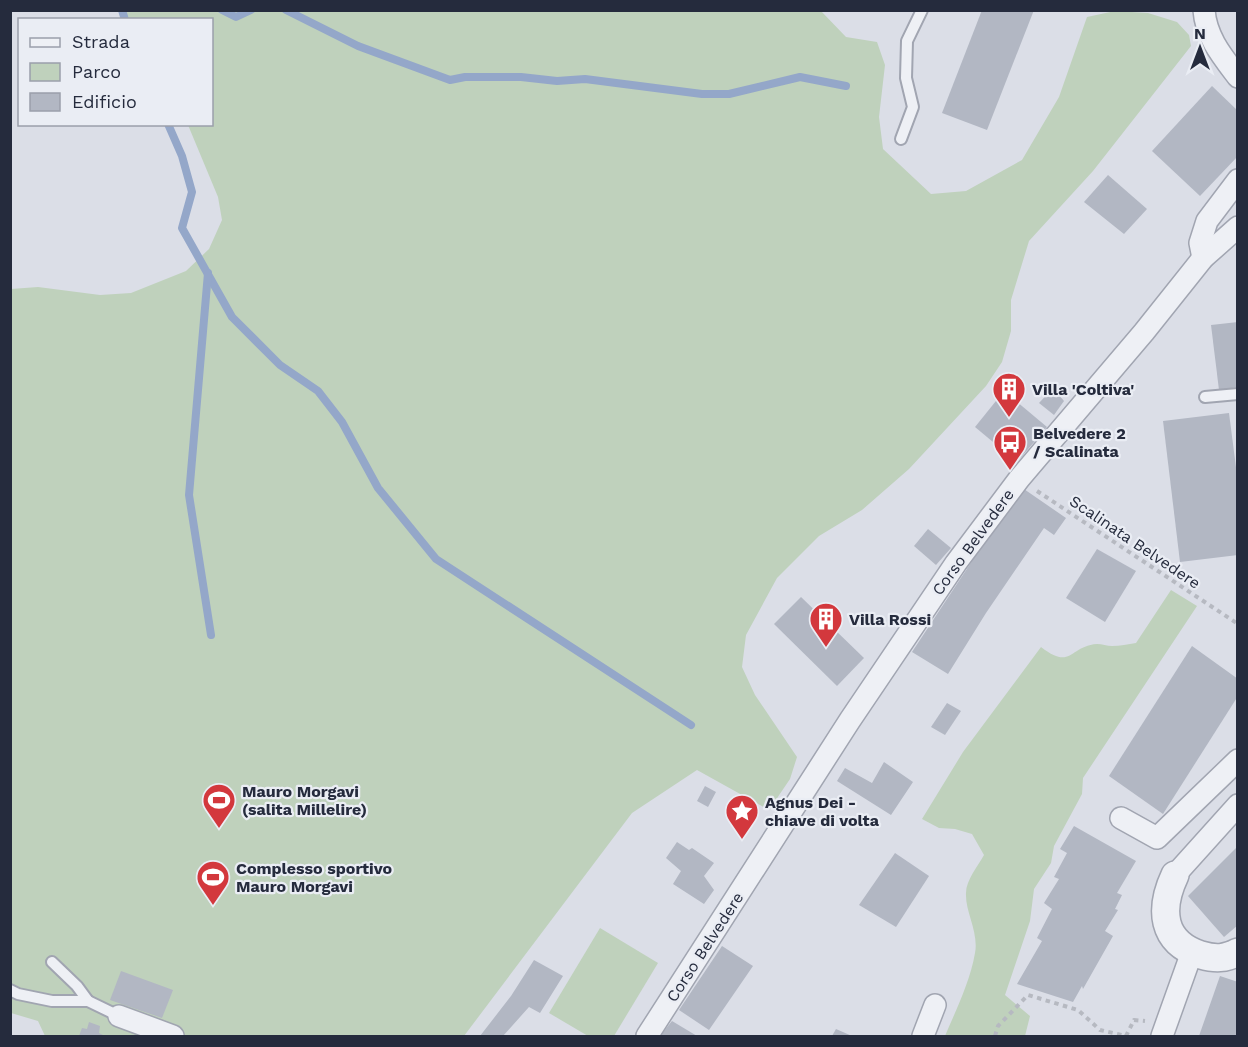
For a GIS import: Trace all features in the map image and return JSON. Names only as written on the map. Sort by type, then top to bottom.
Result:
[{"type":"street","points":[[1203,10],[1205,23],[1213,42],[1238,77]]},
{"type":"street","points":[[1203,258],[1200,243],[1207,221],[1238,180]]},
{"type":"street","name":"Corso Belvedere","points":[[647,1036],[850,720],[956,563],[1019,479],[1130,350],[1203,258],[1238,226]]},
{"type":"street","points":[[1121,818],[1157,838],[1238,760]]},
{"type":"street","points":[[1238,805],[1176,875],[1167,897],[1166,923],[1180,944],[1192,952],[1217,958],[1228,957],[1238,952]]},
{"type":"street","points":[[1155,1033],[1192,952]]},
{"type":"street","points":[[923,1036],[935,1005]]},
{"type":"street","points":[[119,1016],[173,1036]]},
{"type":"lane","points":[[901,139],[913,107],[906,78],[907,41],[922,10]]},
{"type":"lane","points":[[1205,397],[1238,394]]},
{"type":"lane","points":[[52,962],[77,986],[88,1001]]},
{"type":"lane","points":[[10,990],[18,994],[52,1001],[88,1001],[119,1016]]},
{"type":"path","name":"Scalinata Belvedere","points":[[1019,479],[1238,624]]},
{"type":"path","points":[[995,1036],[998,1026],[1029,995],[1078,1011],[1100,1030],[1126,1036],[1134,1020],[1149,1022],[1155,1033]]},
{"type":"green space","points":[[118,11],[821,11],[846,37],[877,42],[885,65],[879,117],[883,149],[931,194],[966,191],[1022,160],[1059,97],[1087,17],[1115,11],[1148,13],[1177,22],[1189,35],[1191,46],[1093,171],[1029,241],[1011,300],[1011,331],[1002,362],[986,386],[909,469],[862,510],[819,536],[777,578],[746,635],[742,667],[755,695],[797,757],[790,779],[769,810],[697,770],[632,813],[464,1036],[45,1036],[38,1021],[11,1013],[11,289],[38,287],[100,295],[131,293],[186,271],[209,249],[222,220],[218,197],[188,126],[213,126],[213,18],[125,18]]},
{"type":"green space","points":[[1171,590],[1197,606],[1083,778],[1082,794],[1054,846],[1051,863],[1034,889],[1030,921],[1005,995],[1030,1016],[1025,1036],[945,1036],[973,964],[976,945],[966,893],[970,878],[984,855],[972,834],[955,829],[939,828],[922,819],[963,752],[1041,647],[1051,654],[1065,657],[1097,644],[1115,646],[1136,643]]},
{"type":"green space","points":[[600,928],[658,963],[614,1036],[588,1036],[549,1013]]},
{"type":"building","points":[[982,10],[1034,10],[987,130],[942,113]]},
{"type":"building","points":[[1212,86],[1238,111],[1238,156],[1200,196],[1152,151]]},
{"type":"building","points":[[1108,175],[1147,209],[1124,234],[1084,202]]},
{"type":"building","points":[[1238,322],[1238,387],[1219,390],[1211,325]]},
{"type":"building","points":[[1053,388],[1064,401],[1054,415],[1039,403]]},
{"type":"building","name":"Villa 'Coltiva'","points":[[1004,391],[1047,427],[1017,462],[975,427]]},
{"type":"building","points":[[1229,413],[1238,483],[1238,555],[1180,562],[1163,421]]},
{"type":"building","points":[[1021,487],[1066,518],[1054,535],[1044,528],[948,674],[912,652]]},
{"type":"building","points":[[928,529],[951,548],[936,565],[914,546]]},
{"type":"building","points":[[1097,549],[1136,571],[1105,622],[1066,598]]},
{"type":"building","name":"Villa Rossi","points":[[801,597],[864,658],[837,686],[774,624]]},
{"type":"building","points":[[1192,646],[1238,679],[1238,696],[1163,814],[1109,776]]},
{"type":"building","points":[[947,703],[961,711],[945,735],[931,727]]},
{"type":"building","points":[[884,762],[913,782],[891,815],[837,781],[845,768],[872,783]]},
{"type":"building","points":[[705,786],[716,792],[708,807],[697,801]]},
{"type":"building","points":[[1074,826],[1136,861],[1117,893],[1122,895],[1115,909],[1118,910],[1105,931],[1113,936],[1083,989],[1082,986],[1073,1002],[1017,984],[1042,941],[1037,938],[1052,909],[1044,903],[1059,879],[1054,877],[1067,853],[1060,849]]},
{"type":"building","points":[[677,842],[689,850],[692,848],[714,863],[704,876],[714,890],[704,904],[673,884],[681,871],[666,858]]},
{"type":"building","points":[[1238,846],[1238,925],[1224,937],[1188,896]]},
{"type":"building","points":[[895,853],[929,876],[896,927],[859,905]]},
{"type":"building","points":[[722,946],[753,966],[709,1030],[679,1010]]},
{"type":"building","points":[[534,960],[563,976],[540,1013],[529,1007],[503,1036],[480,1036],[511,996]]},
{"type":"building","points":[[121,971],[173,990],[162,1018],[110,1000]]},
{"type":"building","points":[[1220,976],[1238,982],[1238,1036],[1199,1036]]},
{"type":"building","points":[[672,1021],[697,1036],[660,1036]]},
{"type":"building","points":[[89,1022],[100,1026],[99,1033],[105,1036],[79,1036],[82,1028],[87,1029]]},
{"type":"building","points":[[836,1029],[852,1036],[832,1036]]},
{"type":"waterway","points":[[122,10],[124,18]]},
{"type":"waterway","points":[[222,10],[236,17],[251,10]]},
{"type":"waterway","points":[[286,10],[358,46],[450,80],[465,77],[521,77],[557,81],[585,79],[702,94],[729,94],[800,77],[846,86]]},
{"type":"waterway","points":[[169,126],[182,156],[192,192],[182,228],[232,317],[280,365],[318,391],[342,422],[378,488],[436,559],[691,725]]},
{"type":"waterway","points":[[208,273],[189,495],[211,635]]},
{"type":"place","name":"Villa 'Coltiva'","points":[[1009,418]]},
{"type":"place","name":"Belvedere 2 / Scalinata","points":[[1010,471]]},
{"type":"place","name":"Villa Rossi","points":[[826,648]]},
{"type":"place","name":"Mauro Morgavi (salita Millelire)","points":[[219,829]]},
{"type":"place","name":"Agnus Dei - chiave di volta","points":[[742,840]]},
{"type":"place","name":"Complesso sportivo Mauro Morgavi","points":[[213,906]]}]
